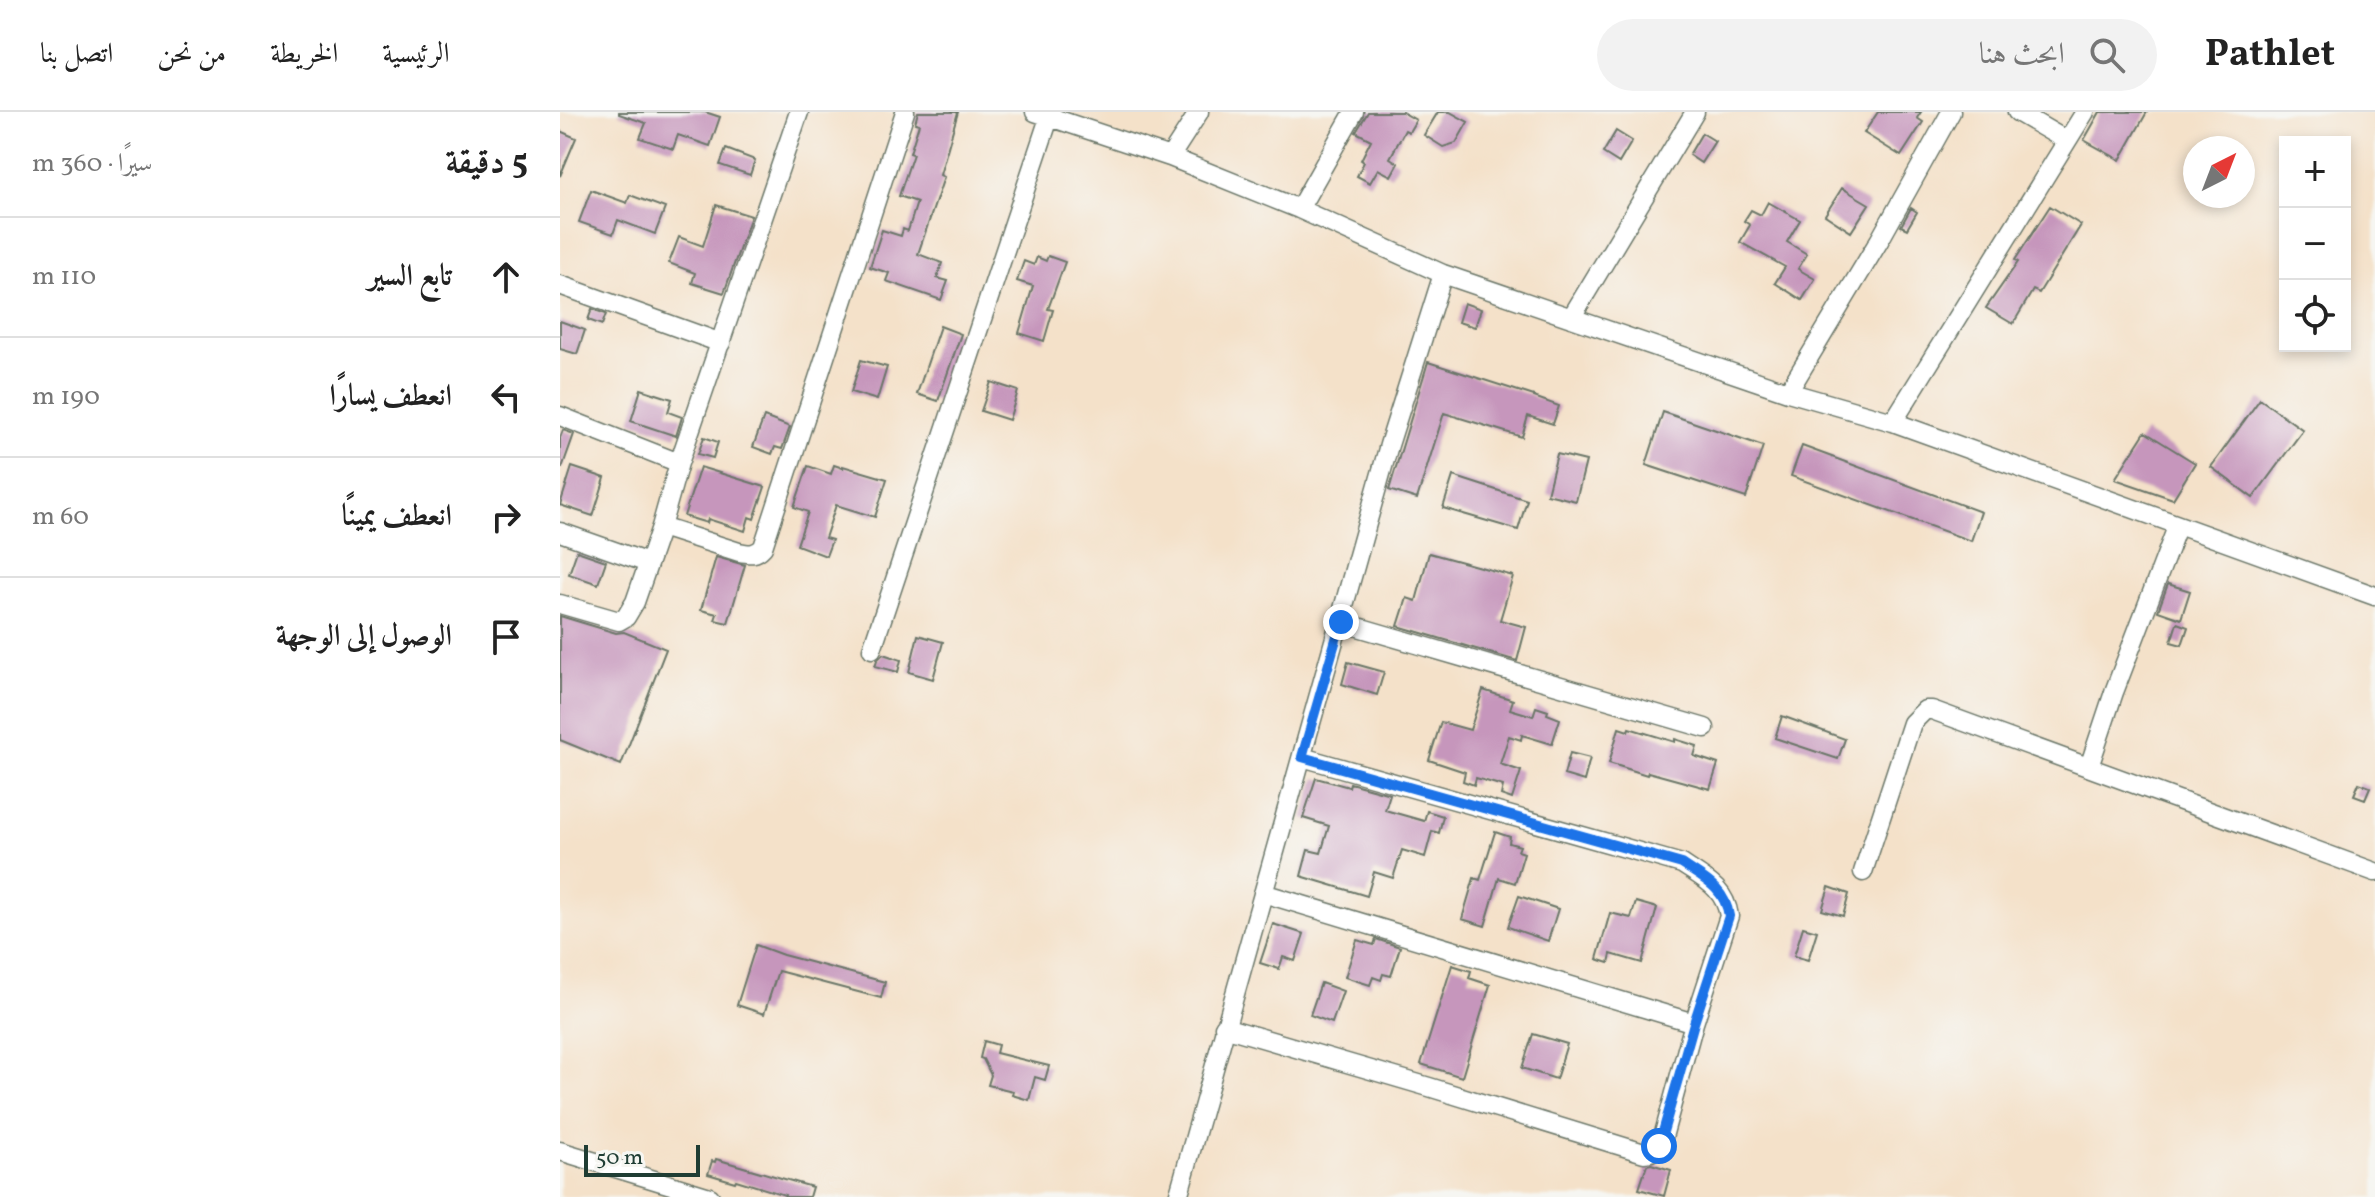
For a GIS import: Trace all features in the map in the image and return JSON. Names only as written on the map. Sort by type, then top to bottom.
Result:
[{"type":"street","points":[[560,604],[619,621],[632,610],[799,112]]},
{"type":"street","points":[[661,527],[751,554],[763,547],[905,112]]},
{"type":"street","points":[[1170,157],[1199,112]]},
{"type":"street","points":[[1299,209],[1354,112]]},
{"type":"street","points":[[1571,318],[1695,112]]},
{"type":"street","points":[[1788,392],[1879,241],[1951,112]]},
{"type":"street","points":[[2017,112],[2067,141]]},
{"type":"street","points":[[1893,422],[2085,112]]},
{"type":"street","points":[[872,649],[1045,114],[1170,157],[1299,209],[1443,274],[1788,392],[1893,422],[2375,596]]},
{"type":"street","points":[[1178,1197],[1389,445],[1443,274]]},
{"type":"street","points":[[560,285],[721,343]]},
{"type":"street","points":[[560,416],[679,463]]},
{"type":"street","points":[[2089,767],[2177,527]]},
{"type":"street","points":[[560,532],[648,563]]},
{"type":"street","points":[[1341,622],[1705,728]]},
{"type":"street","points":[[1863,872],[1907,736],[1912,723],[1925,710],[2375,872]]},
{"type":"street","points":[[1224,1027],[1650,1153],[1659,1146],[1663,1137],[1694,1023],[1729,916],[1727,901],[1720,892],[1682,864],[1302,757]]},
{"type":"street","points":[[1263,893],[1694,1023]]},
{"type":"street","points":[[560,1151],[710,1197]]},
{"type":"building","points":[[619,112],[705,112],[720,117],[710,146],[678,135],[673,149],[640,138],[646,123]]},
{"type":"building","points":[[918,112],[958,112],[940,175],[944,177],[918,254],[942,263],[937,278],[948,281],[941,300],[886,281],[889,273],[870,267],[882,230],[901,236],[903,229],[908,231],[917,202],[899,196],[913,154],[910,153],[919,124],[915,123]]},
{"type":"building","points":[[1368,112],[1402,112],[1416,120],[1409,132],[1405,130],[1390,158],[1398,163],[1391,176],[1378,169],[1370,183],[1357,176],[1371,140],[1356,132]]},
{"type":"building","points":[[1438,112],[1450,112],[1468,122],[1456,143],[1443,147],[1424,135]]},
{"type":"building","points":[[1878,112],[1921,112],[1917,118],[1923,122],[1901,156],[1864,133]]},
{"type":"building","points":[[2100,112],[2147,112],[2120,160],[2084,140]]},
{"type":"building","points":[[560,131],[576,138],[560,176]]},
{"type":"building","points":[[1616,131],[1632,141],[1619,163],[1603,153]]},
{"type":"building","points":[[1702,133],[1715,141],[1701,163],[1689,155]]},
{"type":"building","points":[[726,149],[755,160],[750,175],[720,165]]},
{"type":"building","points":[[1842,188],[1869,204],[1851,232],[1825,215]]},
{"type":"building","points":[[591,190],[627,203],[630,195],[665,208],[655,234],[618,220],[613,234],[579,222]]},
{"type":"building","points":[[1768,202],[1800,220],[1787,242],[1807,254],[1798,269],[1815,279],[1802,300],[1775,283],[1785,267],[1740,242],[1750,225],[1744,221],[1751,210],[1761,215]]},
{"type":"building","points":[[716,205],[751,216],[724,293],[692,283],[695,273],[669,263],[679,237],[703,246]]},
{"type":"building","points":[[2050,206],[2081,225],[2039,293],[2033,290],[2013,324],[1986,308],[2018,262],[2015,260]]},
{"type":"building","points":[[1911,208],[1917,212],[1907,229],[1901,226]]},
{"type":"building","points":[[1048,256],[1065,262],[1048,309],[1053,310],[1044,341],[1019,333],[1033,286],[1017,281],[1024,261],[1034,265],[1037,257],[1046,261]]},
{"type":"building","points":[[1464,303],[1481,309],[1475,327],[1458,322]]},
{"type":"building","points":[[592,309],[606,314],[602,325],[588,320]]},
{"type":"building","points":[[560,321],[585,330],[577,354],[560,349]]},
{"type":"building","points":[[940,326],[961,334],[938,401],[917,394]]},
{"type":"building","points":[[861,360],[887,367],[877,400],[851,392]]},
{"type":"building","points":[[1428,362],[1559,406],[1553,424],[1528,416],[1522,437],[1444,413],[1417,499],[1389,490]]},
{"type":"building","points":[[991,382],[1018,391],[1009,420],[981,411]]},
{"type":"building","points":[[641,389],[672,399],[668,412],[682,417],[676,436],[631,421]]},
{"type":"building","points":[[2260,399],[2303,430],[2253,498],[2211,467]]},
{"type":"building","points":[[1663,412],[1763,446],[1746,498],[1646,465]]},
{"type":"building","points":[[764,417],[790,427],[782,449],[775,447],[772,454],[753,447]]},
{"type":"building","points":[[563,430],[574,434],[560,468],[560,438]]},
{"type":"building","points":[[2145,432],[2195,463],[2173,499],[2115,479]]},
{"type":"building","points":[[704,437],[718,442],[713,458],[698,454]]},
{"type":"building","points":[[1802,446],[1981,512],[1971,541],[1791,476]]},
{"type":"building","points":[[1557,454],[1586,461],[1576,501],[1547,494]]},
{"type":"building","points":[[834,465],[887,479],[875,517],[836,505],[825,538],[832,540],[826,556],[797,545],[808,512],[794,507],[808,466],[831,474]]},
{"type":"building","points":[[572,467],[605,478],[593,516],[560,505]]},
{"type":"building","points":[[700,467],[765,487],[754,519],[749,517],[745,531],[708,519],[707,523],[684,516]]},
{"type":"building","points":[[1453,476],[1527,500],[1518,530],[1443,508]]},
{"type":"building","points":[[577,551],[606,561],[598,584],[569,574]]},
{"type":"building","points":[[1429,553],[1513,576],[1500,620],[1526,627],[1517,661],[1398,626],[1407,598],[1416,601]]},
{"type":"building","points":[[716,557],[745,565],[728,623],[715,620],[717,614],[701,610]]},
{"type":"building","points":[[2168,584],[2190,591],[2181,619],[2158,611]]},
{"type":"building","points":[[560,616],[616,633],[624,632],[666,649],[621,765],[560,740]]},
{"type":"building","points":[[2177,623],[2188,627],[2182,645],[2171,642]]},
{"type":"building","points":[[918,635],[943,642],[933,679],[909,672]]},
{"type":"building","points":[[883,654],[901,660],[898,672],[875,666]]},
{"type":"building","points":[[1348,662],[1384,672],[1377,695],[1342,684]]},
{"type":"building","points":[[1483,690],[1513,700],[1510,709],[1533,716],[1536,707],[1560,719],[1552,744],[1522,735],[1521,740],[1509,736],[1500,764],[1521,771],[1512,799],[1501,795],[1503,786],[1476,778],[1474,785],[1463,781],[1465,772],[1429,760],[1441,722],[1470,730]]},
{"type":"building","points":[[1782,716],[1845,739],[1838,759],[1775,738]]},
{"type":"building","points":[[1619,728],[1697,746],[1694,756],[1718,764],[1710,789],[1609,763]]},
{"type":"building","points":[[1570,753],[1590,758],[1584,781],[1564,775]]},
{"type":"building","points":[[1316,778],[1390,794],[1385,810],[1424,821],[1427,811],[1443,816],[1439,833],[1432,831],[1425,857],[1402,850],[1393,878],[1374,872],[1367,896],[1301,876],[1308,850],[1321,853],[1329,826],[1303,818]]},
{"type":"building","points":[[2359,783],[2370,787],[2365,799],[2354,795]]},
{"type":"building","points":[[1495,832],[1510,837],[1509,843],[1520,846],[1518,851],[1524,853],[1515,883],[1499,878],[1485,926],[1462,919],[1474,878],[1480,880]]},
{"type":"building","points":[[1829,887],[1849,894],[1843,916],[1822,910]]},
{"type":"building","points":[[1519,896],[1558,909],[1548,941],[1508,927]]},
{"type":"building","points":[[1636,902],[1657,908],[1642,963],[1611,954],[1609,963],[1597,959],[1610,913],[1631,918]]},
{"type":"building","points":[[1273,924],[1304,934],[1295,961],[1283,957],[1279,969],[1260,963]]},
{"type":"building","points":[[1803,927],[1817,931],[1808,960],[1794,956]]},
{"type":"building","points":[[1376,939],[1400,947],[1391,976],[1383,974],[1381,980],[1373,977],[1370,985],[1345,977],[1357,940],[1374,945]]},
{"type":"building","points":[[756,945],[885,982],[881,998],[778,971],[764,1014],[737,1005]]},
{"type":"building","points":[[1452,965],[1471,971],[1469,978],[1490,985],[1462,1077],[1421,1064]]},
{"type":"building","points":[[1321,983],[1343,991],[1332,1023],[1310,1015]]},
{"type":"building","points":[[1533,1034],[1567,1044],[1556,1079],[1522,1068]]},
{"type":"building","points":[[984,1041],[998,1045],[996,1053],[1049,1066],[1045,1080],[1035,1077],[1029,1100],[1012,1095],[1013,1091],[988,1085],[991,1075],[980,1058]]},
{"type":"building","points":[[716,1159],[812,1187],[809,1197],[784,1197],[708,1174],[712,1161]]},
{"type":"building","points":[[1647,1165],[1671,1170],[1664,1196],[1639,1189]]},
{"type":"route","points":[[1341,622],[1302,757],[1682,864],[1709,882],[1727,901],[1729,916],[1659,1146]]}]
